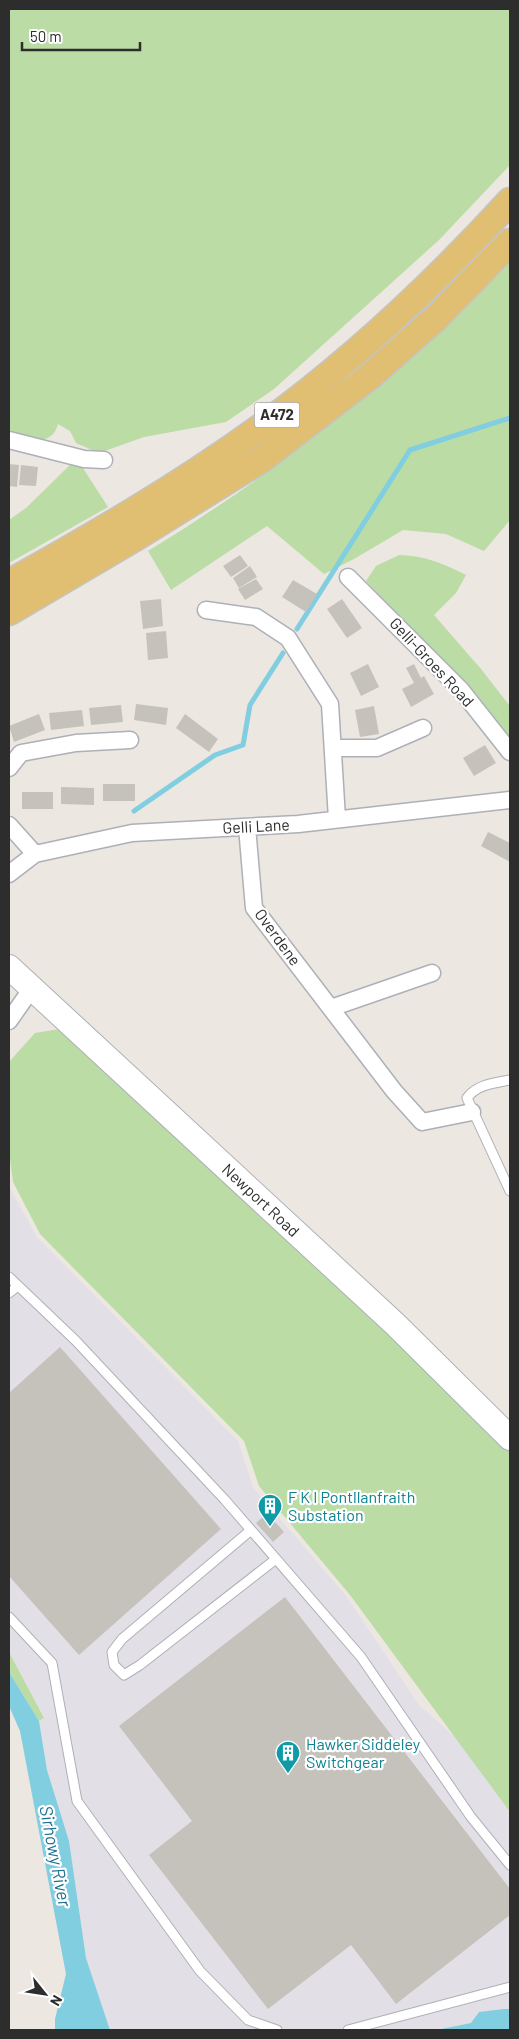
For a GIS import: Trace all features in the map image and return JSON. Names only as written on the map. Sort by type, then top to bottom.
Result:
[{"type":"main road","name":"A472","points":[[9,583],[162,494],[276,415],[388,322],[456,257],[510,201]]},
{"type":"main road","name":"A472","points":[[9,612],[130,541],[262,459],[369,377],[436,318],[510,242]]},
{"type":"main road","name":"Newport Road","points":[[9,966],[395,1324],[510,1438]]},
{"type":"street","points":[[9,440],[84,459],[104,460]]},
{"type":"street","name":"Gelli-Groes Road","points":[[348,577],[413,640],[460,690],[510,752]]},
{"type":"street","points":[[206,610],[256,617],[288,638],[330,704],[337,819]]},
{"type":"street","points":[[333,748],[377,748],[423,728]]},
{"type":"street","points":[[9,768],[21,753],[76,743],[130,740]]},
{"type":"street","name":"Gelli Lane","points":[[9,874],[35,854],[132,833],[246,827],[510,800]]},
{"type":"street","points":[[9,825],[35,854]]},
{"type":"street","name":"Overdene","points":[[246,827],[254,908],[394,1091],[422,1122],[472,1112]]},
{"type":"street","points":[[331,1008],[432,973]]},
{"type":"street","points":[[9,1021],[32,988]]},
{"type":"lane","points":[[510,1080],[472,1090],[467,1098],[510,1191]]},
{"type":"lane","points":[[9,1277],[76,1341],[251,1530],[361,1657],[472,1817],[510,1866]]},
{"type":"lane","points":[[9,1293],[18,1286]]},
{"type":"lane","points":[[251,1530],[122,1639],[112,1652],[114,1665],[124,1675],[140,1665],[276,1559]]},
{"type":"lane","points":[[9,1617],[52,1664],[77,1801],[200,1970],[248,2020],[278,2030]]},
{"type":"lane","points":[[348,2030],[510,1988]]},
{"type":"shaded area","points":[[9,1186],[37,1237],[238,1441],[253,1487],[347,1597],[419,1705],[462,1743],[510,1775],[510,2009],[504,2009],[471,2023],[436,2030],[110,2030],[86,1958],[69,1841],[47,1770],[39,1721],[44,1718],[9,1652]]},
{"type":"green space","points":[[9,9],[510,9],[510,165],[439,240],[274,389],[226,422],[144,437],[99,453],[76,443],[70,431],[58,424],[54,433],[47,438],[30,438],[9,430]]},
{"type":"green space","points":[[510,259],[510,520],[484,551],[446,534],[403,530],[324,574],[267,526],[171,590],[148,551],[213,510],[276,466],[337,419],[410,357]]},
{"type":"green space","points":[[72,463],[81,465],[108,507],[9,563],[9,520],[26,508]]},
{"type":"green space","points":[[399,555],[434,561],[466,575],[456,593],[434,615],[510,704],[510,740],[440,659],[366,581],[376,566]]},
{"type":"green space","points":[[60,1029],[510,1447],[510,1812],[350,1595],[259,1486],[244,1441],[40,1234],[13,1182],[9,1152],[9,1062],[35,1033]]},
{"type":"green space","points":[[9,1652],[44,1718],[39,1721],[9,1672]]},
{"type":"water","name":"Sirhowy River","points":[[9,1672],[39,1721],[47,1770],[69,1841],[86,1958],[110,2030],[55,2030],[55,2019],[66,1974],[20,1731],[9,1706]]},
{"type":"water","points":[[510,2009],[510,2030],[436,2030],[471,2023],[479,2012]]},
{"type":"building","points":[[9,464],[19,465],[17,487],[9,486]]},
{"type":"building","points":[[21,465],[38,467],[36,486],[19,485]]},
{"type":"building","points":[[240,555],[248,566],[231,577],[223,566]]},
{"type":"building","points":[[250,566],[257,577],[239,588],[233,578]]},
{"type":"building","points":[[256,579],[263,589],[245,600],[238,589]]},
{"type":"building","points":[[293,580],[317,594],[306,612],[282,597]]},
{"type":"building","points":[[161,599],[163,626],[143,629],[140,601]]},
{"type":"building","points":[[342,599],[362,628],[347,638],[327,609]]},
{"type":"building","points":[[166,631],[168,658],[148,660],[146,633]]},
{"type":"building","points":[[368,664],[379,687],[361,696],[350,673]]},
{"type":"building","points":[[414,664],[421,678],[424,676],[434,694],[411,707],[402,689],[414,683],[406,668]]},
{"type":"building","points":[[136,704],[168,708],[166,725],[134,720]]},
{"type":"building","points":[[121,705],[123,722],[91,725],[89,708]]},
{"type":"building","points":[[374,706],[379,734],[360,737],[355,710]]},
{"type":"building","points":[[82,710],[84,726],[51,730],[49,713]]},
{"type":"building","points":[[39,714],[45,730],[14,742],[9,726]]},
{"type":"building","points":[[185,714],[218,739],[209,752],[176,728]]},
{"type":"building","points":[[485,745],[496,763],[474,776],[463,758]]},
{"type":"building","points":[[103,784],[135,784],[135,801],[103,801]]},
{"type":"building","points":[[61,787],[94,788],[94,805],[61,804]]},
{"type":"building","points":[[22,792],[53,792],[53,809],[22,809]]},
{"type":"building","points":[[488,832],[510,843],[510,862],[481,846]]},
{"type":"building","points":[[60,1347],[221,1529],[79,1655],[9,1576],[9,1393]]},
{"type":"building","name":"F K I Pontllanfraith Substation","points":[[267,1513],[284,1532],[273,1542],[256,1523]]},
{"type":"building","name":"Hawker Siddeley Switchgear","points":[[285,1597],[510,1889],[510,1915],[396,2004],[351,1945],[268,2009],[149,1855],[192,1821],[119,1726]]},
{"type":"waterway","points":[[297,629],[410,450],[510,418]]},
{"type":"waterway","points":[[134,811],[215,755],[243,745],[250,705],[283,653]]},
{"type":"place","name":"F K I Pontllanfraith Substation","points":[[270,1527]]},
{"type":"place","name":"Hawker Siddeley Switchgear","points":[[288,1774]]}]
